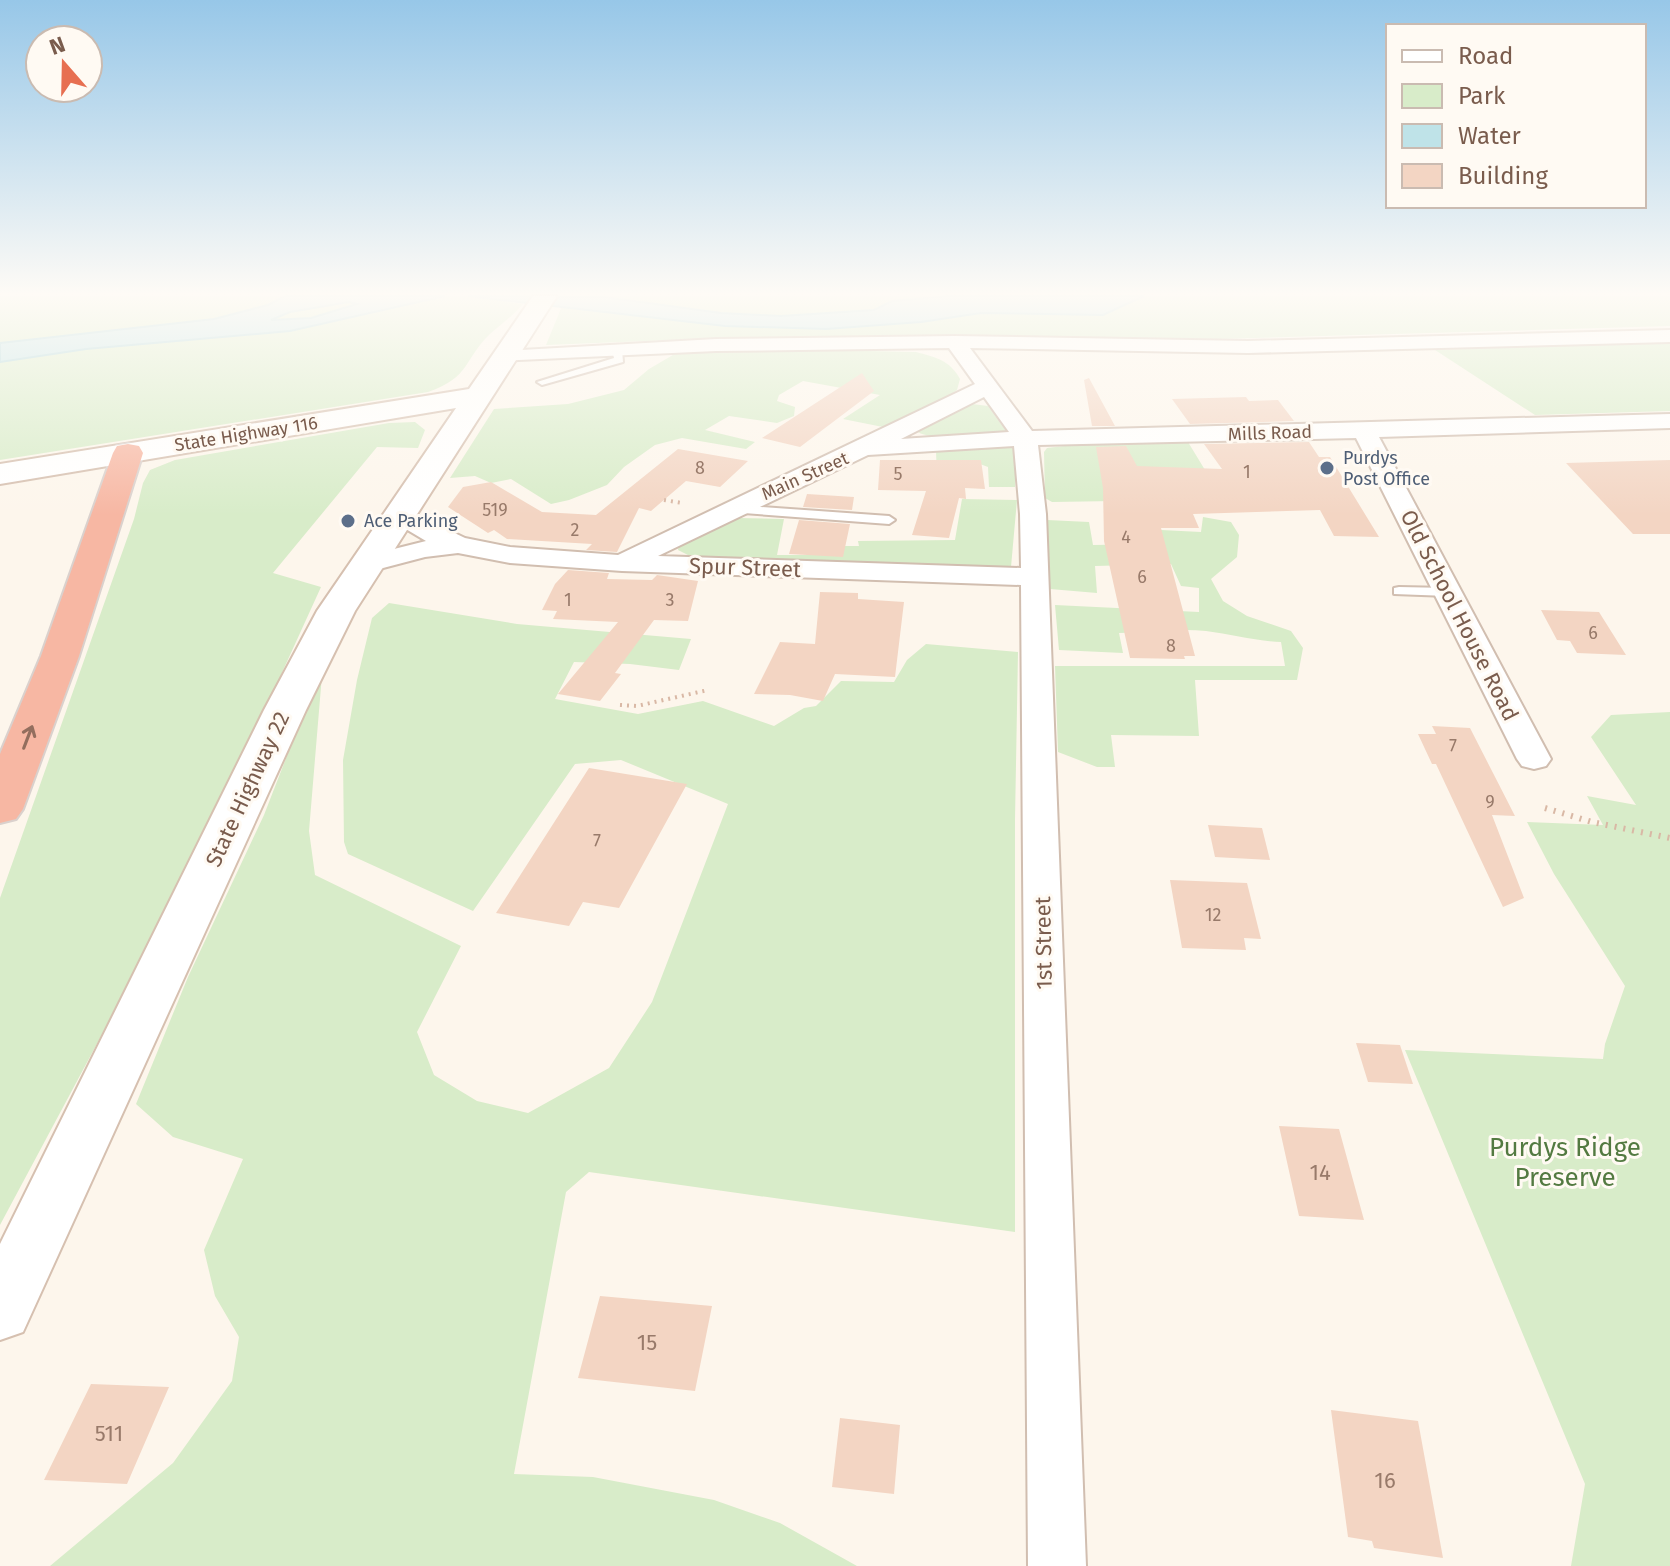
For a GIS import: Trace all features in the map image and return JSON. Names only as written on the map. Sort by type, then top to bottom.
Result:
[{"type":"highway","points":[[0,809],[60,656],[128,453]]},
{"type":"main road","name":"State Highway 22","points":[[0,1311],[285,710],[364,565],[496,369]]},
{"type":"main road","name":"State Highway 116","points":[[7,473],[478,396]]},
{"type":"street","points":[[974,369],[1025,438]]},
{"type":"street","name":"Main Street","points":[[622,563],[869,448],[987,387]]},
{"type":"street","name":"Mills Road","points":[[869,448],[1025,438],[1670,421]]},
{"type":"street","name":"Old School House Road","points":[[1364,430],[1534,759]]},
{"type":"street","name":"1st Street","points":[[1025,438],[1033,514],[1057,1566]]},
{"type":"street","name":"Spur Street","points":[[398,514],[417,527],[458,545],[510,555],[622,563],[1034,577]]},
{"type":"street","name":"Spur Street","points":[[364,565],[410,552],[458,545]]},
{"type":"lane","points":[[542,382],[587,369]]},
{"type":"lane","points":[[733,509],[889,520]]},
{"type":"lane","points":[[1399,591],[1448,592]]},
{"type":"path","points":[[620,705],[637,706],[708,690]]},
{"type":"path","points":[[1545,808],[1592,822],[1670,838]]},
{"type":"green space","points":[[0,369],[462,369],[452,380],[428,392],[0,460]]},
{"type":"green space","points":[[649,369],[952,369],[960,379],[957,390],[942,401],[883,427],[843,419],[880,395],[803,381],[779,395],[777,401],[795,407],[794,416],[777,423],[729,416],[705,430],[755,442],[746,449],[682,438],[655,445],[624,467],[607,485],[551,504],[511,479],[491,483],[475,476],[450,478],[494,409],[568,404],[624,390]]},
{"type":"green space","points":[[1464,369],[1670,369],[1670,411],[1535,415]]},
{"type":"green space","points":[[972,404],[988,406],[1006,431],[961,438],[935,437],[918,432]]},
{"type":"green space","points":[[415,422],[425,430],[418,448],[377,447],[273,573],[321,587],[234,778],[130,982],[0,1225],[0,898],[134,519],[143,483],[150,470],[175,460],[389,423]]},
{"type":"green space","points":[[1188,442],[1219,493],[1178,500],[1052,502],[1045,498],[1044,452],[1047,448],[1089,443]]},
{"type":"green space","points":[[1015,449],[1015,487],[989,487],[988,467],[972,461],[937,480],[936,451]]},
{"type":"green space","points":[[962,499],[1017,500],[1011,567],[726,560],[690,556],[678,550],[679,544],[737,518],[784,519],[777,555],[841,555],[844,546],[859,546],[858,541],[955,540]]},
{"type":"green space","points":[[1203,517],[1231,522],[1239,535],[1237,557],[1211,579],[1223,601],[1247,616],[1291,631],[1303,648],[1297,680],[1195,680],[1199,736],[1111,735],[1115,767],[1097,767],[1058,752],[1055,666],[1285,666],[1281,642],[1206,631],[1119,633],[1123,653],[1059,650],[1055,605],[1199,612],[1199,588],[1181,586],[1171,564],[1095,566],[1097,593],[1050,589],[1047,520],[1089,522],[1093,545],[1154,544],[1161,530],[1201,532]]},
{"type":"green space","points":[[389,603],[517,624],[691,639],[679,670],[574,662],[555,699],[638,714],[703,701],[774,726],[804,708],[816,706],[841,681],[894,682],[907,660],[926,644],[1018,652],[1015,1232],[589,1172],[566,1192],[514,1474],[593,1477],[714,1500],[780,1523],[857,1566],[50,1566],[173,1463],[232,1381],[239,1337],[215,1296],[204,1250],[243,1159],[173,1137],[136,1104],[188,977],[264,815],[323,663],[309,831],[315,875],[461,946],[417,1032],[434,1075],[477,1101],[528,1113],[609,1068],[652,1002],[728,804],[621,760],[575,764],[473,911],[348,854],[344,842],[343,760],[372,618]]},
{"type":"green space","name":"Purdys Ridge Preserve","points":[[1670,712],[1670,1566],[1571,1566],[1585,1484],[1405,1050],[1603,1059],[1605,1044],[1625,986],[1554,874],[1527,822],[1603,825],[1587,796],[1636,805],[1591,737],[1611,715]]},
{"type":"building","points":[[862,373],[874,391],[800,447],[762,438]]},
{"type":"building","points":[[1089,378],[1115,426],[1092,426],[1084,380]]},
{"type":"building","points":[[1246,397],[1249,401],[1278,400],[1294,421],[1190,424],[1172,399]]},
{"type":"building","points":[[1309,442],[1319,457],[1330,457],[1379,537],[1334,536],[1320,510],[1193,514],[1199,528],[1161,528],[1195,656],[1184,656],[1185,659],[1130,658],[1104,541],[1103,488],[1096,447],[1126,446],[1137,466],[1222,469],[1204,444]]},
{"type":"building","points":[[678,449],[748,461],[720,487],[686,481],[651,511],[639,508],[617,552],[586,550],[592,544],[507,539],[494,530],[488,533],[448,507],[463,487],[491,482],[542,512],[596,515]]},
{"type":"building","points":[[880,460],[981,460],[985,489],[965,488],[966,499],[959,498],[949,538],[912,535],[926,491],[878,490]]},
{"type":"building","points":[[1670,460],[1670,534],[1633,534],[1566,463]]},
{"type":"building","points":[[807,494],[854,497],[852,510],[803,507]]},
{"type":"building","points":[[799,520],[850,524],[843,557],[789,554]]},
{"type":"building","points":[[568,570],[609,573],[607,579],[652,580],[657,575],[698,581],[688,621],[654,620],[615,673],[621,674],[600,701],[558,694],[618,622],[553,619],[557,611],[542,610],[555,584]]},
{"type":"building","points":[[820,592],[858,593],[858,599],[904,602],[895,677],[835,674],[823,701],[790,695],[754,694],[780,642],[815,644]]},
{"type":"building","points":[[1541,610],[1599,612],[1626,655],[1577,653],[1570,641],[1557,640]]},
{"type":"building","points":[[1432,726],[1470,728],[1515,816],[1492,815],[1524,898],[1503,907],[1436,764],[1432,764],[1418,734],[1436,734]]},
{"type":"building","points":[[589,768],[687,784],[619,908],[583,902],[569,926],[496,913]]},
{"type":"building","points":[[1208,825],[1262,828],[1270,860],[1215,857]]},
{"type":"building","points":[[1170,880],[1247,883],[1261,939],[1244,938],[1246,950],[1182,948]]},
{"type":"building","points":[[1356,1043],[1400,1045],[1413,1084],[1368,1082]]},
{"type":"building","points":[[1279,1126],[1339,1129],[1364,1220],[1299,1216]]},
{"type":"building","points":[[600,1296],[712,1306],[695,1391],[578,1378]]},
{"type":"building","points":[[91,1384],[169,1387],[127,1484],[44,1480]]},
{"type":"building","points":[[1331,1410],[1418,1421],[1443,1558],[1374,1548],[1372,1541],[1348,1537]]},
{"type":"building","points":[[840,1418],[900,1425],[894,1494],[832,1487]]},
{"type":"place","name":"Purdys Post Office","points":[[1327,468]]},
{"type":"place","name":"Ace Parking","points":[[348,521]]}]
